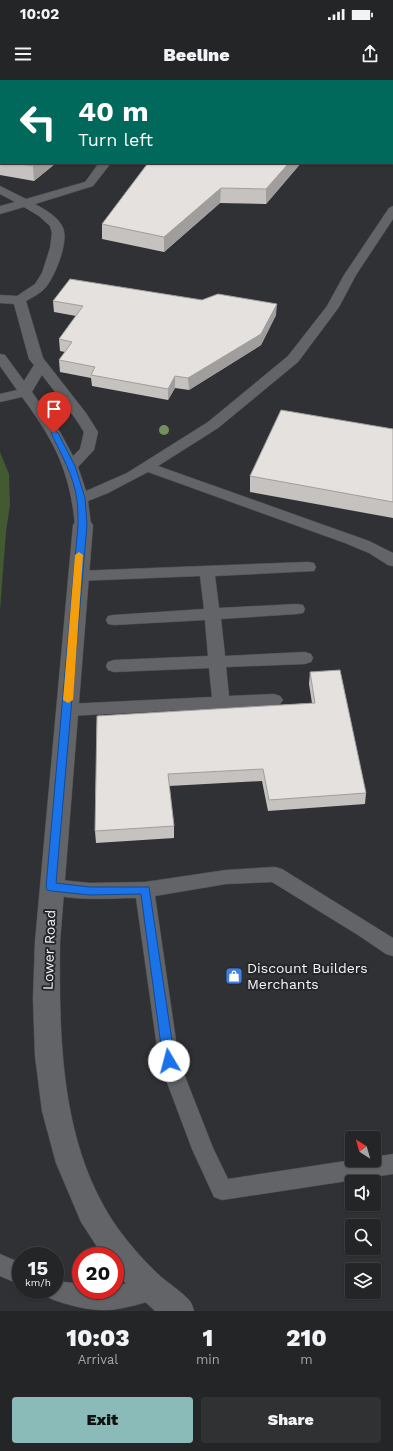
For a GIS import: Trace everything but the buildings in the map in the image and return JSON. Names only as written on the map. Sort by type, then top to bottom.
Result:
[{"type":"street","name":"Lower Road","points":[[82,525],[51,887],[47,968],[48,1051],[63,1139],[76,1181],[91,1213],[118,1252],[153,1289],[179,1311]]},
{"type":"lane","points":[[0,210],[89,184],[104,164]]},
{"type":"lane","points":[[0,189],[25,203],[53,222],[57,228],[58,235],[55,252],[44,281],[38,288],[19,300],[0,299]]},
{"type":"lane","points":[[81,498],[103,490],[148,467],[213,425],[293,359],[333,307],[350,275],[393,210]]},
{"type":"lane","points":[[19,300],[36,359],[91,432],[87,450],[71,466]]},
{"type":"lane","points":[[0,358],[54,433],[71,466],[81,498],[82,525]]},
{"type":"lane","points":[[0,398],[25,392],[41,364]]},
{"type":"lane","points":[[148,467],[330,532],[381,552],[393,561]]},
{"type":"lane","points":[[77,576],[308,567]]},
{"type":"lane","points":[[207,571],[221,703]]},
{"type":"lane","points":[[114,620],[297,609]]},
{"type":"lane","points":[[114,666],[305,658]]},
{"type":"lane","points":[[67,710],[274,700]]},
{"type":"lane","points":[[51,887],[90,891],[145,890],[226,876],[274,874],[365,929],[393,948]]},
{"type":"lane","points":[[145,890],[169,1061],[203,1149],[222,1190],[393,1164]]},
{"type":"lane","points":[[0,1265],[12,1270]]},
{"type":"lane","points":[[64,1293],[107,1299],[153,1289]]},
{"type":"green space","points":[[0,452],[9,474],[10,505],[6,532],[0,611]]},
{"type":"slow traffic","points":[[68,700],[79,555]]},
{"type":"place","name":"Discount Builders Merchants","points":[[234,976]]},
{"type":"route","points":[[54,433],[71,466],[78,485],[81,498],[82,525],[51,887],[90,891],[145,890],[169,1061]]}]
